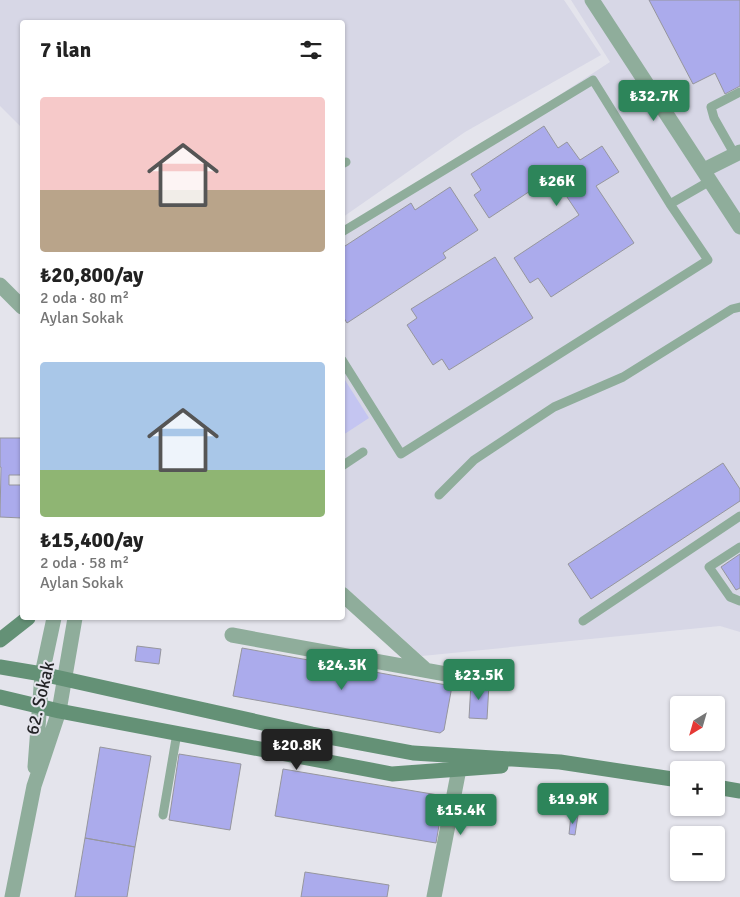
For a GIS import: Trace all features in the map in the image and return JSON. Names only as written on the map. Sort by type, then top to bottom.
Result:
[{"type":"street","points":[[592,0],[740,227]]},
{"type":"street","points":[[707,176],[737,153]]},
{"type":"street","points":[[0,285],[20,305]]},
{"type":"street","points":[[345,597],[426,670]]},
{"type":"street","points":[[0,640],[25,620]]},
{"type":"street","name":"62. Sokak","points":[[34,786],[38,707],[42,674],[54,620]]},
{"type":"street","name":"62. Sokak","points":[[12,897],[34,786],[59,711],[75,620]]},
{"type":"street","points":[[232,635],[457,676]]},
{"type":"street","points":[[0,667],[42,674],[312,734],[413,753],[560,762],[670,779]]},
{"type":"street","points":[[0,697],[38,707],[392,774],[560,762]]},
{"type":"street","points":[[434,897],[459,769]]},
{"type":"street","points":[[725,788],[740,791]]},
{"type":"lane","points":[[345,230],[593,80],[670,204],[708,260],[402,454],[345,365]]},
{"type":"lane","points":[[737,153],[714,118],[711,107],[740,92]]},
{"type":"lane","points":[[670,204],[707,176]]},
{"type":"lane","points":[[439,495],[474,460],[554,407],[623,377],[732,308],[740,307]]},
{"type":"lane","points":[[345,464],[363,452]]},
{"type":"lane","points":[[583,621],[740,516]]},
{"type":"lane","points":[[740,547],[709,567],[730,598],[740,601]]},
{"type":"lane","points":[[163,816],[177,733]]},
{"type":"shaded area","points":[[0,0],[564,0],[601,55],[465,132],[345,216],[345,20],[20,20],[20,126],[0,106]]},
{"type":"shaded area","points":[[571,0],[740,0],[740,632],[720,626],[422,656],[345,587],[345,235],[610,62]]},
{"type":"shaded area","points":[[345,380],[369,418],[345,434]]},
{"type":"building","points":[[649,0],[740,0],[740,86],[725,94],[715,73],[693,84]]},
{"type":"building","points":[[544,126],[558,148],[567,142],[580,160],[602,146],[619,172],[596,186],[634,243],[551,297],[538,278],[530,283],[514,258],[579,215],[553,176],[489,218],[474,195],[481,190],[471,174]]},
{"type":"building","points":[[450,187],[478,230],[443,253],[446,258],[347,323],[345,320],[345,246],[411,203],[415,210]]},
{"type":"building","points":[[495,257],[533,318],[449,370],[442,359],[433,365],[407,325],[417,318],[411,309]]},
{"type":"building","points":[[0,438],[20,438],[20,475],[9,475],[9,485],[20,485],[20,518],[0,517]]},
{"type":"building","points":[[723,463],[740,489],[740,501],[591,599],[568,564]]},
{"type":"building","points":[[740,554],[740,588],[736,590],[721,567]]},
{"type":"building","points":[[137,646],[161,649],[159,664],[135,661]]},
{"type":"building","points":[[242,648],[452,686],[444,730],[440,733],[233,696]]},
{"type":"building","points":[[471,683],[489,684],[487,719],[469,718]]},
{"type":"building","points":[[100,747],[151,756],[135,847],[85,838]]},
{"type":"building","points":[[179,754],[241,764],[230,830],[169,820]]},
{"type":"building","points":[[283,769],[444,796],[436,843],[275,816]]},
{"type":"building","points":[[571,815],[578,815],[575,835],[569,834]]},
{"type":"building","points":[[85,838],[135,847],[127,897],[75,897]]},
{"type":"building","points":[[305,872],[389,885],[387,897],[301,897]]}]
